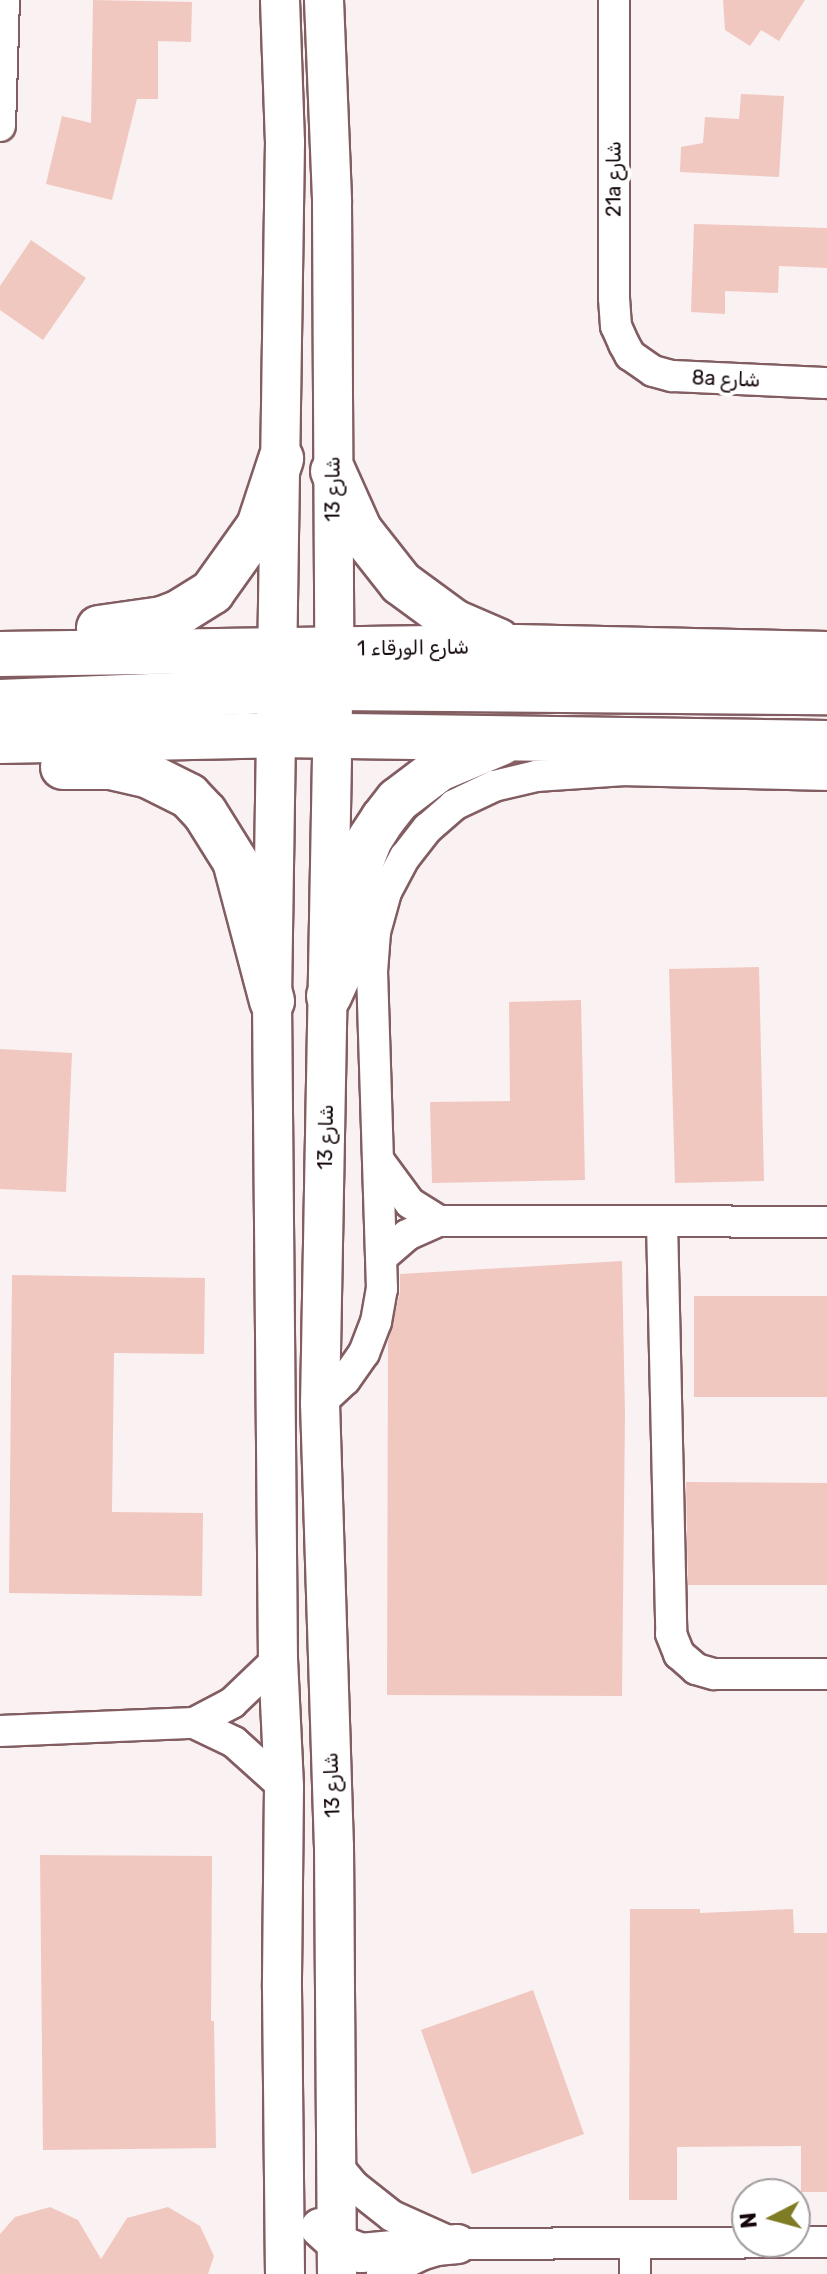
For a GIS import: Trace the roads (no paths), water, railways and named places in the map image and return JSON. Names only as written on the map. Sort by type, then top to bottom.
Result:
[{"type":"main road","points":[[65,651],[88,632],[162,619],[212,592],[259,526],[281,459]]},
{"type":"main road","points":[[333,471],[360,531],[401,583],[454,622],[515,647]]},
{"type":"main road","name":"شارع الورقاء 1","points":[[333,668],[515,647],[827,654]]},
{"type":"main road","points":[[0,654],[65,651],[277,670],[312,679],[333,668],[827,692]]},
{"type":"main road","points":[[276,735],[333,668]]},
{"type":"main road","points":[[0,702],[277,670]]},
{"type":"main road","points":[[0,742],[333,735],[827,743]]},
{"type":"main road","points":[[329,996],[346,959],[353,883],[365,849],[383,819],[398,800],[439,769],[519,737]]},
{"type":"main road","points":[[0,742],[35,765],[125,769],[189,796],[222,836],[235,861],[272,1001]]},
{"type":"street","points":[[0,126],[4,0]]},
{"type":"street","points":[[280,0],[285,142],[272,1001],[278,1659],[284,1787],[282,1988],[285,2274]]},
{"type":"street","name":"شارع 13","points":[[324,0],[332,203],[333,735],[320,1403],[334,1846],[338,2259]]},
{"type":"street","name":"21a شارع","points":[[614,0],[614,298],[616,326],[630,355]]},
{"type":"street","name":"8a شارع","points":[[630,355],[653,371],[672,376],[827,383]]},
{"type":"street","points":[[320,1403],[345,1380],[364,1353],[376,1322],[382,1289],[382,1257],[372,972],[375,932],[386,892],[405,857],[428,828],[454,805],[494,786],[570,772],[827,775]]},
{"type":"street","points":[[379,1160],[410,1203],[439,1221]]},
{"type":"street","points":[[382,1257],[407,1235],[439,1221],[827,1222]]},
{"type":"street","points":[[662,1222],[671,1634],[679,1654],[696,1669],[714,1674],[827,1674]]},
{"type":"street","points":[[0,1731],[194,1723],[232,1703],[278,1659]]},
{"type":"street","points":[[194,1723],[244,1749],[284,1787]]},
{"type":"street","points":[[282,1988],[300,2048],[308,2207],[338,2259],[349,2250],[373,2253],[458,2244],[827,2242]]},
{"type":"street","points":[[338,2167],[363,2194],[392,2216],[435,2238],[458,2244]]},
{"type":"street","points":[[634,2243],[635,2274]]},
{"type":"street","points":[[382,2274],[421,2255],[458,2244]]}]
